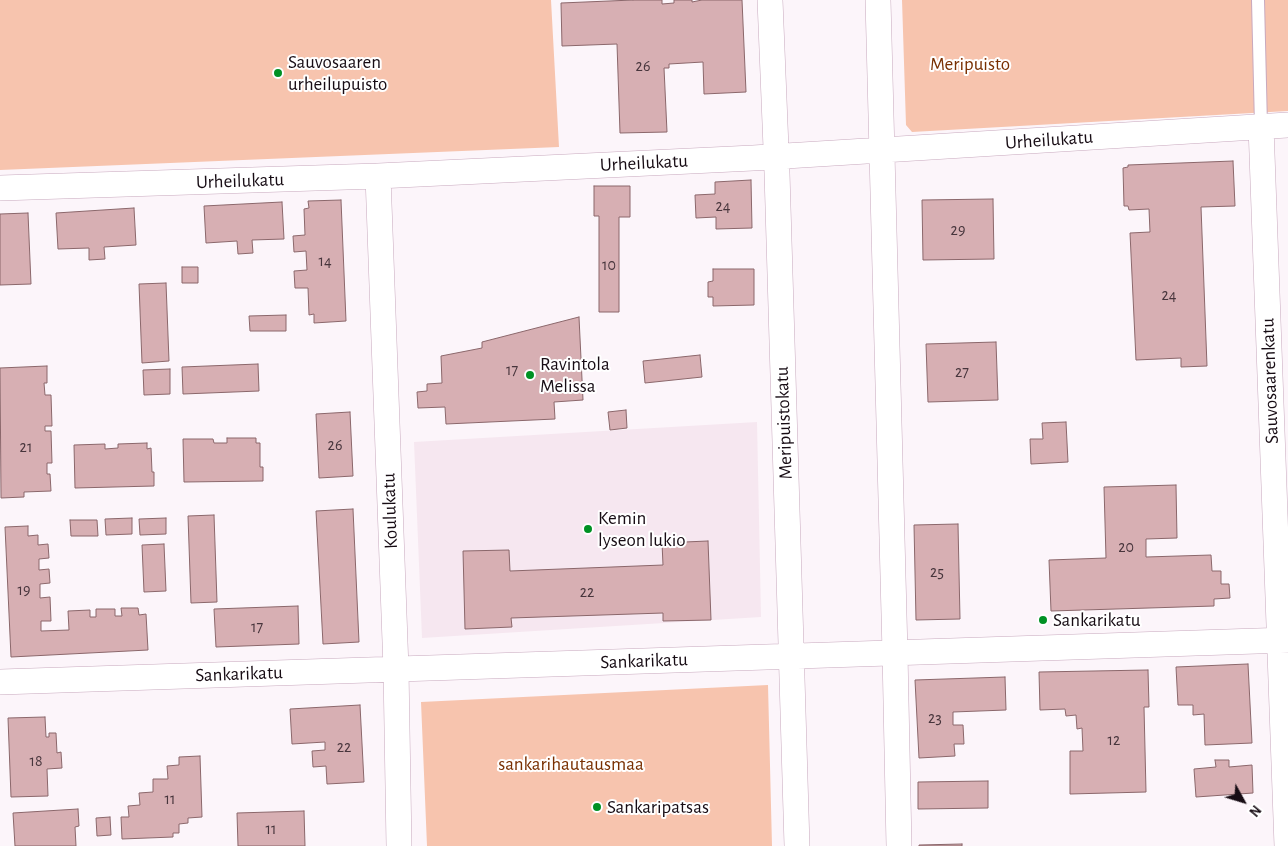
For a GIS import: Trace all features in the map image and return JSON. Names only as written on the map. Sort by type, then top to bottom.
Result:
[{"type":"street","name":"Meripuistokatu","points":[[770,0],[797,846]]},
{"type":"street","points":[[878,0],[899,846]]},
{"type":"street","name":"Urheilukatu","points":[[0,188],[378,176],[881,151],[1288,124]]},
{"type":"street","name":"Sauvosaarenkatu","points":[[1261,126],[1283,640],[1287,846]]},
{"type":"street","name":"Koulukatu","points":[[378,176],[396,669],[399,846]]},
{"type":"street","name":"Sankarikatu","points":[[0,682],[1283,640]]},
{"type":"lane","points":[[1258,0],[1261,126]]},
{"type":"shaded area","name":"Kemin lyseon lukio","points":[[757,422],[761,617],[422,638],[414,442]]},
{"type":"green space","name":"Sauvosaaren urheilupuisto","points":[[0,0],[551,0],[559,147],[0,170]]},
{"type":"green space","name":"Meripuisto","points":[[902,0],[1288,0],[1288,111],[912,132],[906,125]]},
{"type":"green space","name":"sankarihautausmaa","points":[[768,685],[772,846],[427,846],[421,702]]},
{"type":"building","points":[[662,0],[662,4],[674,3],[674,0],[692,0],[692,2],[702,0],[742,0],[746,92],[704,94],[703,62],[669,64],[669,68],[664,68],[667,132],[620,133],[617,44],[562,46],[561,3]]},
{"type":"building","points":[[1233,161],[1235,206],[1201,207],[1207,366],[1181,367],[1181,358],[1136,360],[1130,233],[1150,232],[1149,209],[1129,210],[1128,206],[1124,206],[1123,168],[1128,167],[1128,165]]},
{"type":"building","points":[[751,180],[752,228],[716,229],[716,217],[696,218],[695,195],[715,194],[715,182]]},
{"type":"building","points":[[594,186],[630,186],[630,217],[619,217],[619,312],[599,312],[599,216],[594,216]]},
{"type":"building","points":[[993,199],[994,259],[923,260],[922,200]]},
{"type":"building","points":[[341,200],[346,321],[314,323],[314,314],[309,315],[308,288],[295,288],[294,271],[307,270],[306,251],[294,252],[293,236],[305,235],[304,209],[309,208],[308,201]]},
{"type":"building","points":[[282,202],[284,239],[252,240],[253,253],[238,254],[237,241],[206,243],[204,206]]},
{"type":"building","points":[[134,208],[136,245],[104,247],[105,259],[89,260],[89,248],[58,249],[56,213]]},
{"type":"building","points":[[28,213],[31,284],[0,285],[0,214]]},
{"type":"building","points":[[182,267],[198,267],[198,283],[182,283]]},
{"type":"building","points":[[713,269],[754,269],[754,305],[713,306],[713,297],[708,297],[708,282],[713,281]]},
{"type":"building","points":[[166,283],[169,361],[142,363],[139,284]]},
{"type":"building","points":[[286,315],[286,331],[250,331],[249,316]]},
{"type":"building","points":[[579,317],[583,400],[554,402],[555,419],[446,424],[445,407],[418,408],[417,392],[427,391],[427,384],[442,383],[441,356],[482,348],[482,342]]},
{"type":"building","points":[[996,342],[998,400],[928,402],[926,344]]},
{"type":"building","points":[[700,355],[702,377],[645,383],[643,361]]},
{"type":"building","points":[[258,364],[259,391],[183,394],[182,367]]},
{"type":"building","points":[[47,366],[47,383],[44,383],[45,395],[51,395],[52,426],[45,426],[45,431],[51,431],[52,463],[47,463],[47,474],[50,474],[51,491],[24,492],[24,497],[1,498],[0,368]]},
{"type":"building","points":[[170,369],[170,394],[144,395],[143,370]]},
{"type":"building","points":[[626,410],[627,428],[610,430],[608,412]]},
{"type":"building","points":[[350,412],[353,476],[319,478],[316,414]]},
{"type":"building","points":[[1066,422],[1068,462],[1031,464],[1030,439],[1043,439],[1042,423]]},
{"type":"building","points":[[227,438],[256,438],[256,443],[260,443],[260,467],[263,467],[263,481],[184,482],[183,439],[213,439],[214,443],[227,443]]},
{"type":"building","points":[[147,443],[147,449],[151,448],[154,486],[75,488],[74,445],[105,444],[105,449],[118,448],[118,444]]},
{"type":"building","points":[[1176,485],[1177,538],[1146,539],[1146,557],[1211,555],[1212,571],[1221,571],[1221,584],[1229,584],[1230,598],[1214,599],[1214,606],[1051,611],[1049,560],[1106,558],[1104,487]]},
{"type":"building","points":[[353,509],[359,642],[323,644],[316,511]]},
{"type":"building","points":[[214,515],[217,602],[191,603],[188,516]]},
{"type":"building","points":[[132,518],[132,534],[106,535],[105,519]]},
{"type":"building","points":[[166,518],[166,534],[140,535],[139,519]]},
{"type":"building","points":[[70,520],[97,520],[98,536],[71,536]]},
{"type":"building","points":[[958,524],[960,619],[916,620],[914,525]]},
{"type":"building","points":[[28,526],[28,536],[38,535],[38,545],[48,544],[49,558],[39,559],[39,570],[49,569],[50,583],[40,584],[40,598],[50,597],[51,621],[41,621],[41,631],[69,630],[68,611],[90,610],[90,617],[96,617],[96,609],[115,609],[115,616],[122,616],[121,608],[138,608],[139,615],[146,614],[148,650],[11,657],[5,527]]},
{"type":"building","points":[[708,541],[711,620],[663,621],[663,613],[511,618],[512,627],[465,629],[463,551],[509,550],[510,571],[663,565],[662,543]]},
{"type":"building","points":[[164,544],[166,591],[144,592],[142,545]]},
{"type":"building","points":[[298,606],[299,644],[216,647],[214,609]]},
{"type":"building","points":[[1248,664],[1252,743],[1205,745],[1204,714],[1193,715],[1193,705],[1178,705],[1176,667]]},
{"type":"building","points":[[1148,670],[1149,707],[1144,707],[1146,792],[1070,794],[1070,751],[1083,751],[1082,728],[1077,729],[1076,715],[1066,716],[1065,709],[1040,710],[1039,672]]},
{"type":"building","points":[[1005,677],[1006,710],[953,712],[953,725],[963,725],[964,744],[954,744],[955,756],[919,758],[915,680]]},
{"type":"building","points":[[360,705],[364,782],[327,784],[326,766],[313,767],[312,751],[325,750],[325,742],[292,744],[290,709]]},
{"type":"building","points":[[45,717],[46,737],[49,737],[49,733],[56,733],[57,753],[61,752],[62,768],[47,769],[48,796],[11,797],[8,718]]},
{"type":"building","points":[[200,756],[202,817],[188,818],[188,823],[179,824],[179,833],[173,833],[173,837],[122,839],[121,817],[129,817],[128,806],[140,805],[139,793],[153,792],[153,779],[168,779],[167,766],[179,765],[179,757]]},
{"type":"building","points":[[1215,760],[1229,760],[1229,767],[1252,765],[1253,793],[1196,797],[1194,769],[1216,767]]},
{"type":"building","points":[[988,781],[988,808],[918,809],[918,782]]},
{"type":"building","points":[[78,809],[79,826],[75,827],[76,846],[15,846],[13,813]]},
{"type":"building","points":[[304,811],[305,846],[238,846],[237,813]]},
{"type":"building","points":[[110,817],[111,835],[97,836],[96,818]]},
{"type":"building","points":[[962,844],[962,846],[919,846],[919,845]]},
{"type":"place","name":"Sauvosaaren urheilupuisto","points":[[278,73]]},
{"type":"place","name":"Ravintola Melissa","points":[[530,375]]},
{"type":"place","name":"Kemin lyseon lukio","points":[[588,529]]},
{"type":"place","name":"Sankarikatu","points":[[1043,620]]},
{"type":"place","name":"Sankaripatsas","points":[[597,807]]}]
